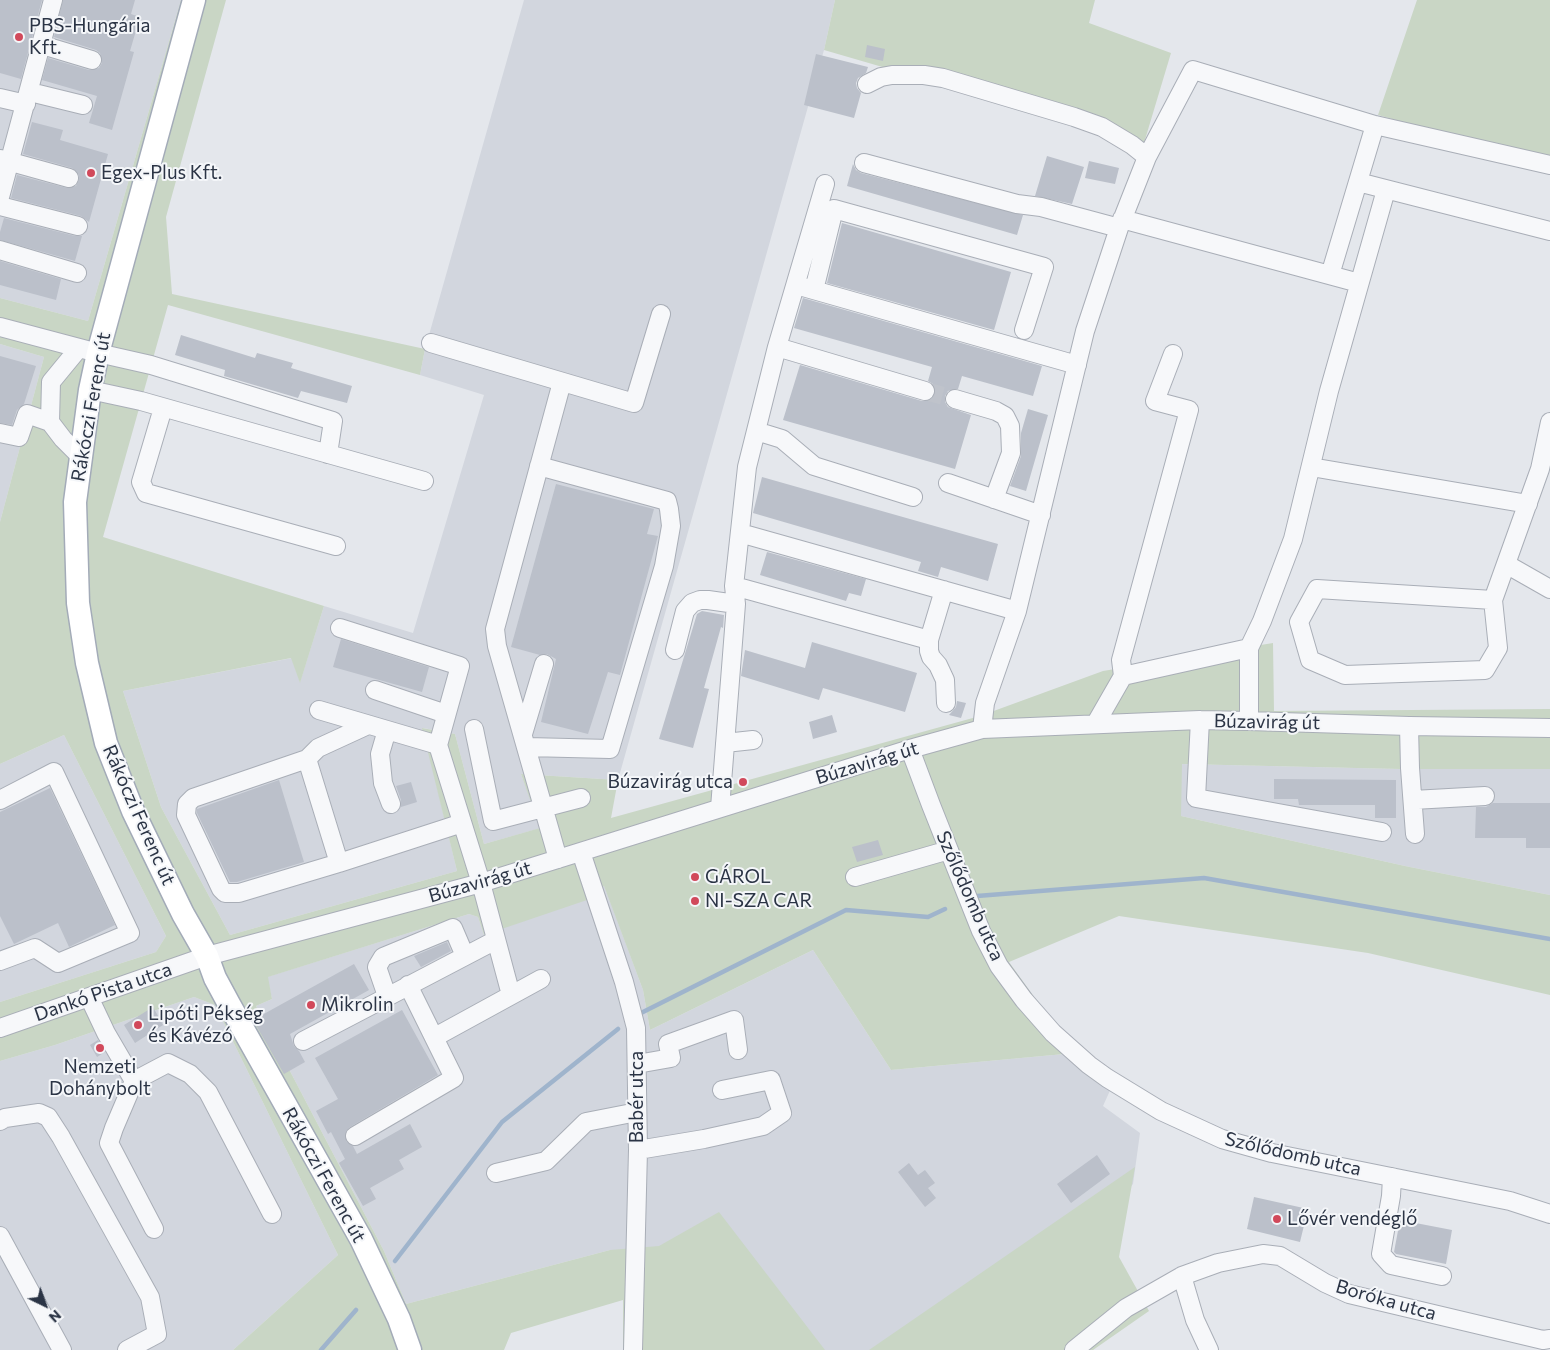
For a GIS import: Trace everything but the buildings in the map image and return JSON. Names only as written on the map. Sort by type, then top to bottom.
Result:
[{"type":"main road","name":"Rákóczi Ferenc út","points":[[194,0],[88,351],[90,390],[75,502],[78,603],[87,663],[106,743],[133,811],[207,956],[229,1004],[361,1239],[399,1319],[410,1350]]},
{"type":"street","points":[[0,197],[5,160],[28,98],[54,0]]},
{"type":"street","points":[[42,45],[92,60]]},
{"type":"street","points":[[982,729],[985,704],[1018,611],[1085,331],[1120,223],[1147,158],[1193,70],[1375,125],[1550,165]]},
{"type":"street","points":[[868,84],[881,77],[892,75],[924,75],[943,78],[1093,124],[1132,145],[1147,158]]},
{"type":"street","points":[[0,98],[28,98],[83,105]]},
{"type":"street","points":[[1330,275],[1375,125]]},
{"type":"street","points":[[5,160],[69,178]]},
{"type":"street","points":[[864,163],[1017,204],[1120,223],[1359,283]]},
{"type":"street","points":[[1358,182],[1550,231]]},
{"type":"street","points":[[720,808],[736,604],[734,586],[747,467],[777,347],[825,184]]},
{"type":"street","points":[[1249,720],[1249,648],[1262,621],[1293,539],[1329,391],[1386,190]]},
{"type":"street","points":[[0,206],[78,226]]},
{"type":"street","points":[[814,290],[834,209],[1044,267],[1024,330]]},
{"type":"street","points":[[1033,221],[1047,209]]},
{"type":"street","points":[[0,250],[78,273]]},
{"type":"street","points":[[796,285],[1077,365]]},
{"type":"street","points":[[431,343],[634,403],[661,314]]},
{"type":"street","points":[[0,327],[88,351],[151,365],[333,421],[328,454]]},
{"type":"street","points":[[777,347],[925,391]]},
{"type":"street","points":[[50,422],[51,382],[88,351]]},
{"type":"street","points":[[1096,723],[1123,676],[1121,660],[1190,410],[1155,401],[1173,354]]},
{"type":"street","points":[[558,859],[497,646],[495,629],[562,382]]},
{"type":"street","points":[[90,390],[164,408],[424,481]]},
{"type":"street","points":[[955,399],[996,411],[1005,416],[1010,426],[1011,453],[994,498]]},
{"type":"street","points":[[164,408],[141,482],[146,493],[336,546]]},
{"type":"street","points":[[0,433],[18,437],[27,414],[50,422],[80,456]]},
{"type":"street","points":[[1494,600],[1317,589],[1299,622],[1310,660],[1345,675],[1485,670],[1498,648],[1494,600],[1540,469],[1550,422]]},
{"type":"street","points":[[756,431],[782,439],[814,466],[913,497]]},
{"type":"street","points":[[525,740],[610,749],[664,566],[671,526],[670,509],[666,501],[539,466]]},
{"type":"street","points":[[1310,467],[1528,504]]},
{"type":"street","points":[[948,483],[1041,515]]},
{"type":"street","points":[[740,533],[1018,611]]},
{"type":"street","points":[[1506,564],[1550,589]]},
{"type":"street","points":[[734,586],[929,640]]},
{"type":"street","points":[[944,590],[929,640],[931,657],[938,665],[945,680],[946,704]]},
{"type":"street","points":[[675,650],[685,611],[692,603],[708,600],[736,604]]},
{"type":"street","points":[[340,628],[460,666],[438,745],[481,883],[511,995]]},
{"type":"street","points":[[1123,676],[1249,648]]},
{"type":"street","points":[[525,740],[544,664]]},
{"type":"street","points":[[375,690],[446,714]]},
{"type":"street","points":[[319,710],[438,745]]},
{"type":"street","points":[[1200,720],[1196,798],[1382,832]]},
{"type":"street","name":"Búzavirág út","points":[[207,956],[481,883],[910,749],[982,729],[1200,720],[1550,728]]},
{"type":"street","points":[[368,725],[318,748],[307,759],[193,798],[188,804],[186,815],[224,893],[239,893],[462,824]]},
{"type":"street","points":[[1409,726],[1415,834]]},
{"type":"street","points":[[474,729],[494,821],[581,798]]},
{"type":"street","points":[[387,730],[380,754],[384,783],[391,804]]},
{"type":"street","points":[[725,743],[753,740]]},
{"type":"street","name":"Szőlődomb utca","points":[[910,749],[981,931],[1000,966],[1024,1000],[1053,1033],[1089,1065],[1160,1111],[1222,1139],[1272,1153],[1510,1201],[1550,1214]]},
{"type":"street","points":[[307,759],[339,862]]},
{"type":"street","points":[[0,800],[54,772],[130,933],[58,963],[35,948],[2,957]]},
{"type":"street","points":[[1413,800],[1485,796]]},
{"type":"street","points":[[855,877],[949,850]]},
{"type":"street","name":"Babér utca","points":[[581,852],[624,982],[636,1028],[638,1150],[633,1350]]},
{"type":"street","points":[[387,996],[377,967],[383,957],[453,928],[465,956]]},
{"type":"street","points":[[303,1040],[496,940]]},
{"type":"street","name":"Dankó Pista utca","points":[[0,1028],[207,956]]},
{"type":"street","points":[[435,1037],[541,979]]},
{"type":"street","points":[[355,1136],[454,1078],[408,985]]},
{"type":"street","points":[[89,997],[106,1033],[134,1081]]},
{"type":"street","points":[[637,1064],[672,1058],[668,1044],[734,1020],[738,1050]]},
{"type":"street","points":[[154,1229],[109,1143],[134,1081],[168,1063],[190,1074],[208,1092],[272,1214]]},
{"type":"street","points":[[638,1150],[704,1139],[763,1126],[782,1113],[771,1080],[722,1090]]},
{"type":"street","points":[[0,1121],[5,1118],[40,1112],[48,1117],[150,1297],[157,1334],[127,1350]]},
{"type":"street","points":[[496,1173],[546,1161],[586,1122],[638,1112]]},
{"type":"street","points":[[1392,1177],[1391,1196],[1381,1254],[1391,1265],[1442,1276]]},
{"type":"street","points":[[0,1236],[62,1350]]},
{"type":"street","name":"Boróka utca","points":[[1074,1350],[1126,1308],[1182,1276],[1218,1263],[1263,1254],[1273,1254],[1291,1262],[1325,1283],[1349,1294],[1543,1340],[1550,1339]]},
{"type":"street","points":[[1182,1276],[1195,1320],[1209,1350]]},
{"type":"shaded area","points":[[0,0],[181,0],[88,321],[0,298]]},
{"type":"shaded area","points":[[524,0],[835,0],[824,50],[618,780],[521,774],[541,828],[484,844],[455,734],[423,728],[457,871],[230,935],[161,807],[123,691],[292,658],[300,682],[324,606],[413,633],[484,395],[420,375],[425,349]]},
{"type":"shaded area","points":[[0,344],[44,357],[0,522]]},
{"type":"shaded area","points":[[64,735],[166,936],[156,952],[0,1002],[0,764]]},
{"type":"shaded area","points":[[1181,764],[1400,769],[1550,769],[1550,895],[1405,866],[1181,816]]},
{"type":"shaded area","points":[[604,885],[643,990],[650,1030],[813,950],[891,1070],[1086,1052],[1117,1075],[1103,1106],[1140,1133],[1133,1184],[993,1350],[739,1350],[610,1250],[406,1304],[384,1251],[256,1006],[272,999],[267,977],[469,914],[478,917],[484,935]]},
{"type":"shaded area","points":[[194,997],[215,1005],[338,1255],[233,1350],[0,1350],[0,1061],[55,1045]]},
{"type":"green space","points":[[181,0],[226,0],[166,217],[172,294],[425,349],[420,375],[168,305],[103,537],[324,606],[300,683],[291,658],[123,691],[161,807],[230,935],[457,871],[422,728],[455,734],[484,844],[540,828],[521,774],[618,780],[611,818],[980,716],[1103,671],[1273,643],[1274,711],[1550,709],[1550,769],[1400,769],[1182,764],[1181,816],[1405,866],[1550,895],[1550,995],[1368,953],[1119,916],[1009,962],[1055,1026],[1086,1052],[891,1070],[813,950],[650,1030],[643,990],[604,886],[587,900],[484,935],[478,917],[469,914],[268,977],[272,999],[256,1006],[384,1251],[406,1304],[610,1250],[659,1246],[719,1212],[825,1350],[623,1350],[623,1300],[511,1333],[504,1350],[233,1350],[338,1255],[215,1005],[194,997],[55,1045],[0,1061],[0,1002],[156,952],[166,936],[64,735],[0,764],[0,522],[44,357],[0,344],[0,298],[88,321]]},
{"type":"green space","points":[[835,0],[1095,0],[1089,23],[1171,53],[1144,143],[824,50]]},
{"type":"green space","points":[[1417,0],[1550,0],[1550,163],[1378,115]]},
{"type":"green space","points":[[1135,1167],[1119,1257],[1149,1311],[1093,1350],[869,1350]]},
{"type":"waterway","points":[[977,896],[1204,878],[1550,939]]},
{"type":"waterway","points":[[641,1013],[846,910],[928,917],[945,909]]},
{"type":"waterway","points":[[395,1261],[502,1122],[618,1029]]},
{"type":"waterway","points":[[321,1350],[356,1310]]},
{"type":"tunnel","points":[[925,391],[955,399]]},
{"type":"place","name":"PBS-Hungária Kft.","points":[[19,37]]},
{"type":"place","name":"Egex-Plus Kft.","points":[[91,173]]},
{"type":"place","name":"Búzavirág utca","points":[[743,782]]},
{"type":"place","name":"GÁROL","points":[[695,877]]},
{"type":"place","name":"NI-SZA CAR","points":[[695,901]]},
{"type":"place","name":"Mikrolin","points":[[311,1005]]},
{"type":"place","name":"Lipóti Pékség és Kávézó","points":[[138,1025]]},
{"type":"place","name":"Nemzeti Dohánybolt","points":[[100,1048]]},
{"type":"place","name":"Lővér vendéglő","points":[[1277,1219]]}]
